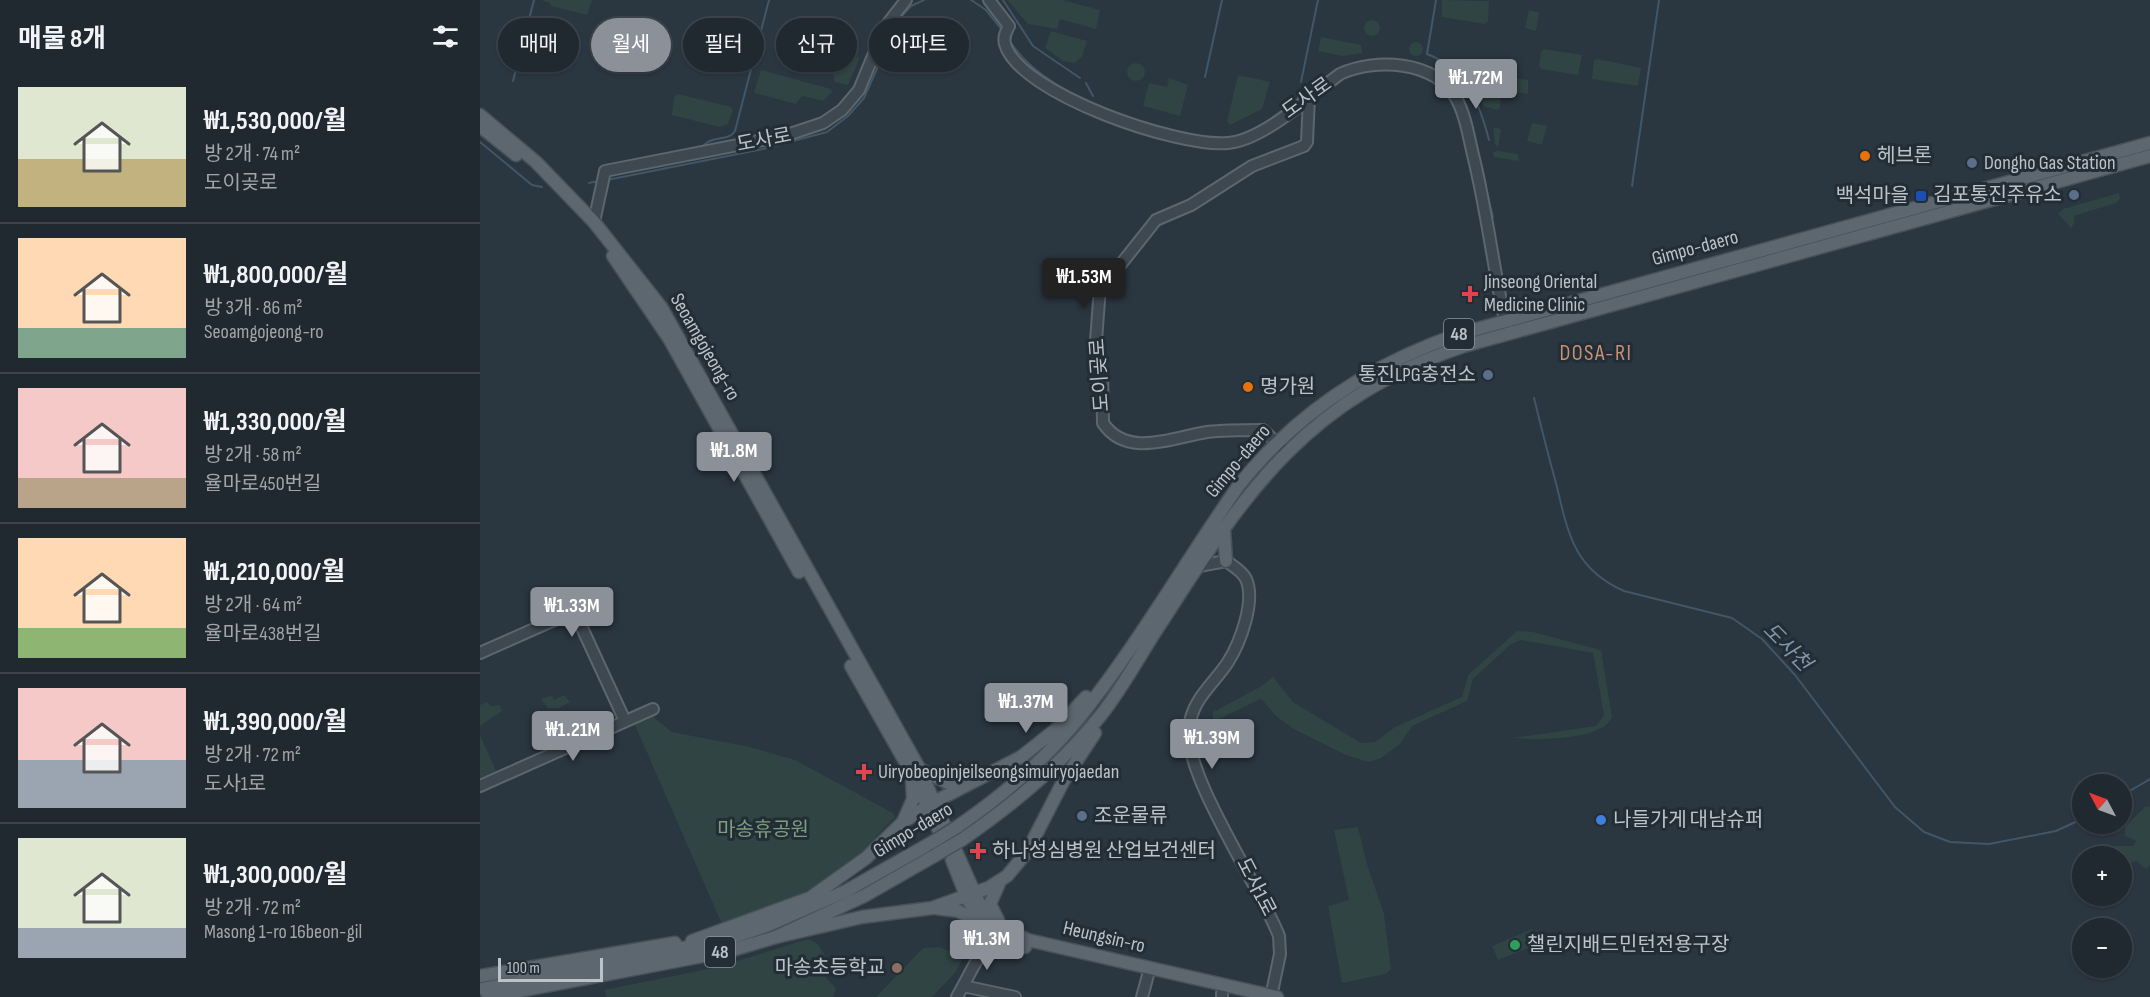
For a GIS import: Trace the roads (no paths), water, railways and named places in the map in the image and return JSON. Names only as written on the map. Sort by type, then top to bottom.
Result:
[{"type":"main road","name":"Seoamgojeong-ro","points":[[480,115],[536,162],[594,222],[643,281],[680,338],[915,770],[957,862]]},
{"type":"main road","name":"Seoamgojeong-ro","points":[[480,126],[534,170],[591,229],[656,316],[915,770]]},
{"type":"main road","name":"Gimpo-daero","points":[[484,987],[776,937],[864,896],[932,849],[1039,761],[1079,718],[1239,485],[1276,442],[1325,401],[1379,367],[1440,340],[1505,321],[2150,143]]},
{"type":"main road","name":"Gimpo-daero","points":[[728,945],[932,849],[963,839],[1034,786],[1073,747],[1101,714],[1254,487],[1286,452],[1330,414],[1364,390],[1448,352],[2150,156]]},
{"type":"main road","points":[[1224,529],[1226,561]]},
{"type":"main road","points":[[484,987],[692,941],[810,898],[866,858],[903,822],[1021,757],[1055,730],[1116,666]]},
{"type":"main road","points":[[776,937],[862,917],[932,908],[969,895],[1000,880],[1027,852],[1064,780],[1111,711],[1129,672]]},
{"type":"main road","points":[[903,822],[913,799],[915,770],[948,783],[978,779]]},
{"type":"main road","name":"Heungsin-ro","points":[[957,862],[969,895],[994,929],[1033,950],[1148,975],[1222,995],[1240,997]]},
{"type":"main road","points":[[994,929],[990,904],[1000,880]]},
{"type":"main road","name":"Heungsin-ro","points":[[969,895],[985,912],[994,929],[1028,940],[1272,997]]},
{"type":"main road","points":[[932,908],[958,911],[994,929]]},
{"type":"main road","points":[[692,941],[728,945]]},
{"type":"main road","points":[[531,997],[692,965],[728,945]]},
{"type":"street","name":"도사로","points":[[594,222],[604,171],[804,132],[835,116],[859,90],[885,27],[906,0]]},
{"type":"street","name":"도사로","points":[[989,0],[1009,26],[1004,40],[1008,49],[1027,70],[1076,101],[1156,134],[1199,142],[1240,141],[1266,128],[1340,74],[1354,68],[1381,65],[1400,66],[1424,72],[1451,91],[1461,110],[1483,195],[1505,321]]},
{"type":"street","name":"도이곶로","points":[[1286,452],[1263,430],[1212,432],[1147,443],[1128,442],[1113,434],[1103,423],[1102,370],[1096,341],[1098,295],[1100,286],[1114,273],[1156,220],[1191,205],[1252,166],[1304,146],[1307,142],[1309,97]]},
{"type":"street","points":[[1199,566],[1226,561]]},
{"type":"street","name":"도사1로","points":[[1226,561],[1238,570],[1247,582],[1247,609],[1231,656],[1194,708],[1189,725],[1188,745],[1204,787],[1279,936],[1280,954],[1272,997]]},
{"type":"street","points":[[480,653],[561,617],[570,615],[577,617],[625,722]]},
{"type":"street","points":[[480,786],[653,709]]},
{"type":"street","points":[[957,997],[994,929]]},
{"type":"street","points":[[1142,997],[1148,975]]},
{"type":"street","points":[[963,986],[1016,997]]},
{"type":"waterway","points":[[513,81],[534,0]]},
{"type":"waterway","points":[[704,145],[735,131],[769,0]]},
{"type":"waterway","points":[[607,180],[763,149],[827,132],[848,116],[864,98],[899,19],[911,6],[924,0]]},
{"type":"waterway","points":[[971,0],[986,10],[1003,31]]},
{"type":"waterway","points":[[1003,0],[1033,46],[1080,78]]},
{"type":"waterway","points":[[1205,77],[1222,0]]},
{"type":"waterway","points":[[1301,82],[1318,0]]},
{"type":"waterway","points":[[1436,0],[1427,54],[1452,68],[1469,88],[1481,112],[1489,140]]},
{"type":"waterway","points":[[1632,186],[1659,0]]},
{"type":"waterway","points":[[1009,40],[1018,53],[1042,75],[1069,92],[1113,112]]},
{"type":"waterway","points":[[1345,67],[1368,61]]},
{"type":"waterway","points":[[1086,83],[1093,96]]},
{"type":"waterway","points":[[1298,99],[1299,92]]},
{"type":"waterway","points":[[1264,124],[1302,96]]},
{"type":"waterway","points":[[480,142],[532,185],[542,187]]},
{"type":"waterway","points":[[1482,168],[1486,188]]},
{"type":"waterway","points":[[589,183],[598,181]]},
{"type":"waterway","points":[[1488,197],[1493,217]]},
{"type":"waterway","name":"도사천","points":[[1534,398],[1569,533],[1583,560],[1607,582],[1624,591],[1732,618],[1762,639],[1795,675],[1895,807],[1924,832],[1950,842],[1989,844],[2056,831],[2072,824]]},
{"type":"waterway","name":"도사천","points":[[2132,790],[2150,779]]},
{"type":"place","name":"헤브론","points":[[1865,156]]},
{"type":"place","name":"Dongho Gas Station","points":[[1972,163]]},
{"type":"place","name":"김포통진주유소","points":[[2074,195]]},
{"type":"place","name":"백석마을","points":[[1921,196]]},
{"type":"place","name":"Jinseong Oriental Medicine Clinic","points":[[1470,294]]},
{"type":"place","name":"통진LPG충전소","points":[[1488,375]]},
{"type":"place","name":"명가원","points":[[1248,387]]},
{"type":"place","name":"Uiryobeopinjeilseongsimuiryojaedan","points":[[864,772]]},
{"type":"place","name":"조운물류","points":[[1082,816]]},
{"type":"place","name":"나들가게 대남슈퍼","points":[[1601,820]]},
{"type":"place","name":"하나성심병원 산업보건센터","points":[[978,851]]},
{"type":"place","name":"챌린지배드민턴전용구장","points":[[1515,945]]},
{"type":"place","name":"마송초등학교","points":[[897,968]]},
{"type":"district","name":"DOSA-RI","points":[[1596,353]]},
{"type":"park label","name":"마송휴공원","points":[[763,830]]}]
